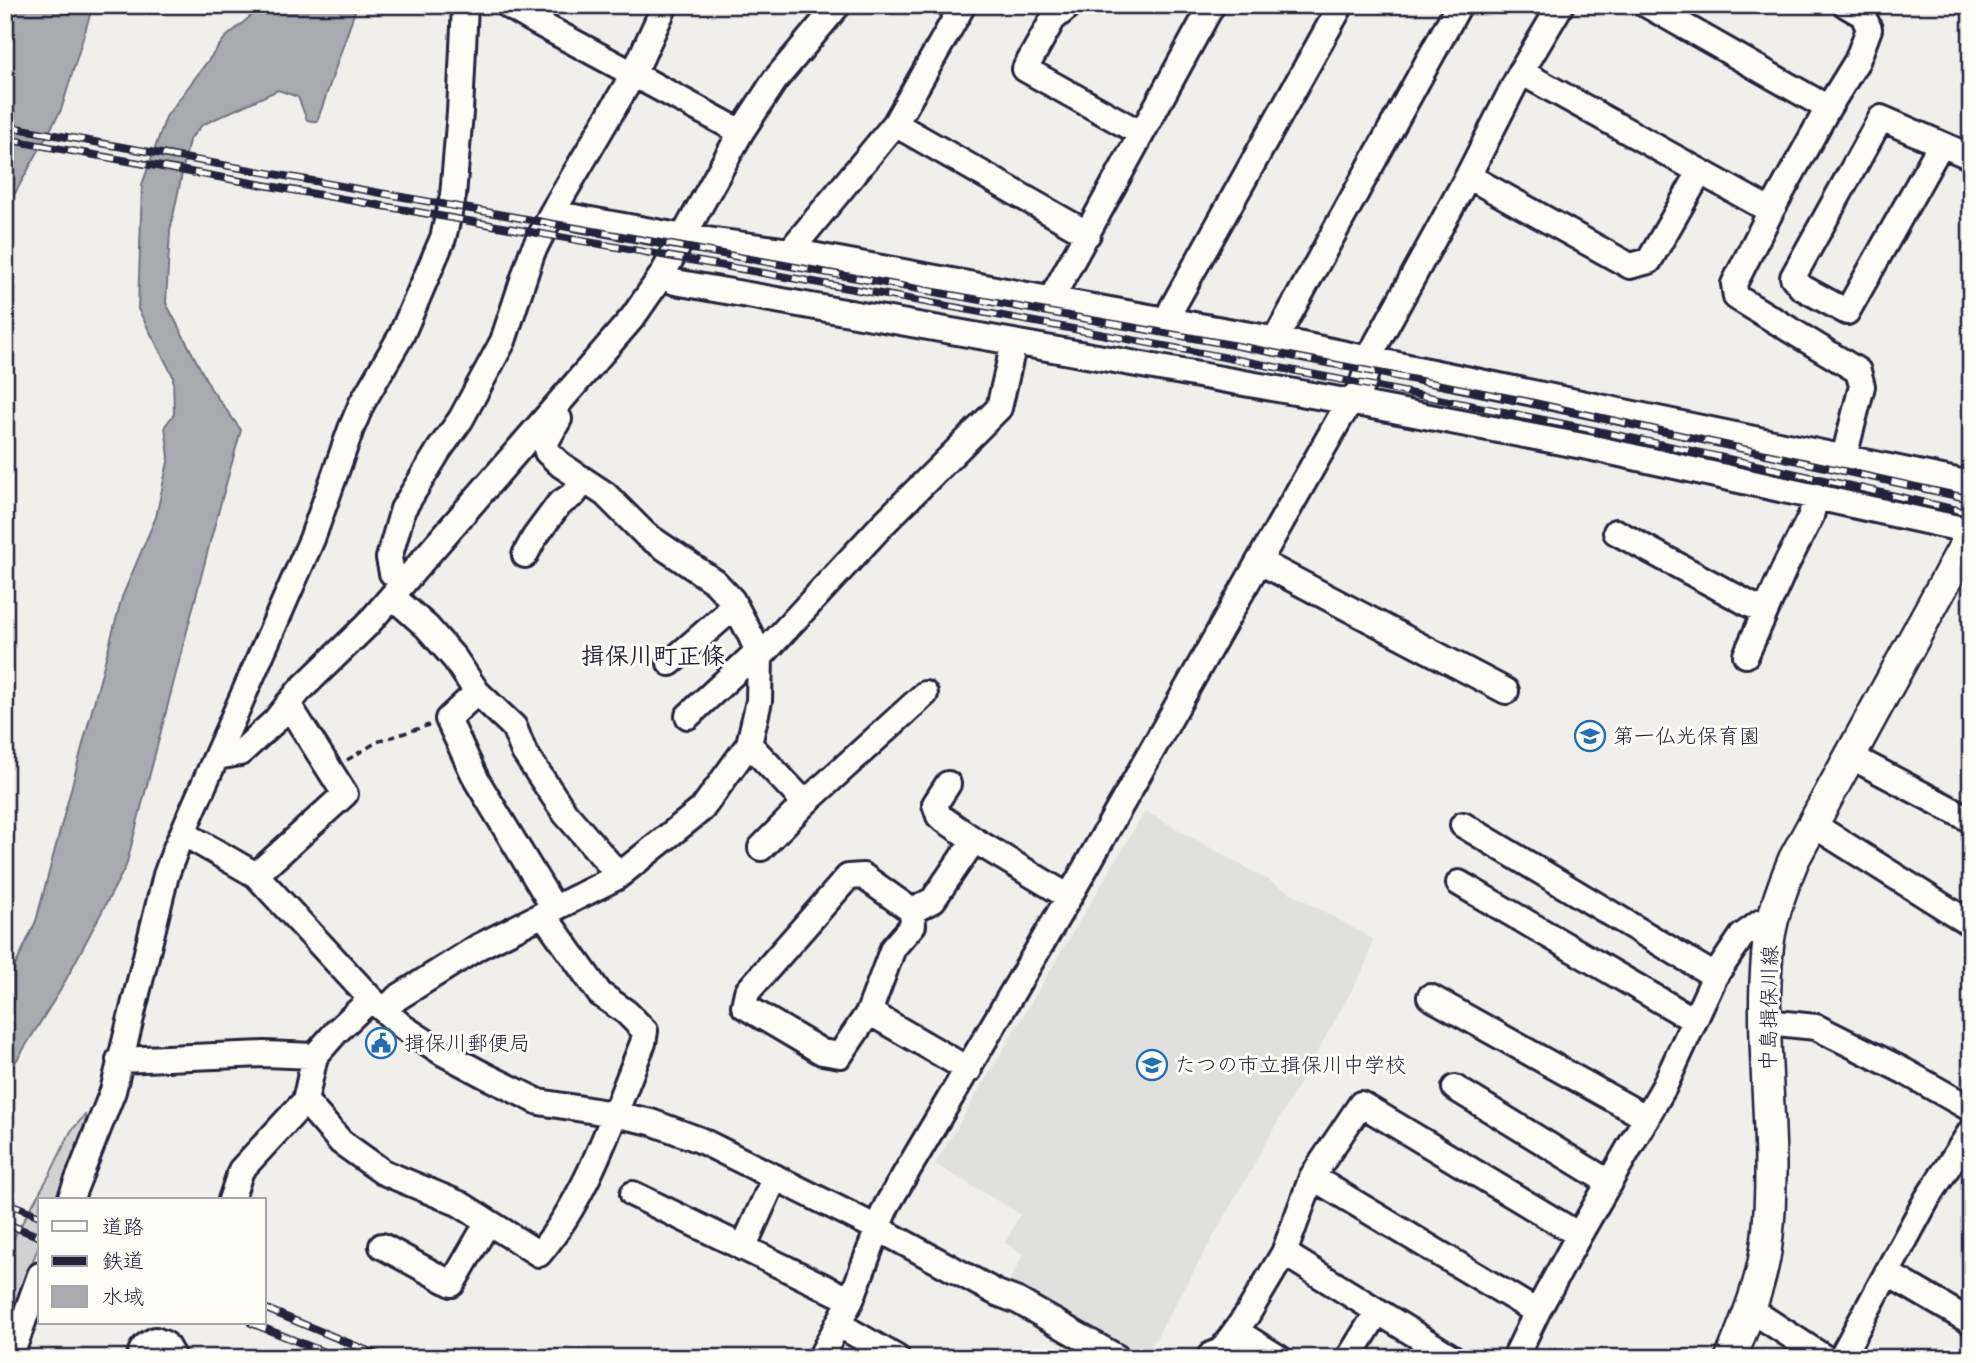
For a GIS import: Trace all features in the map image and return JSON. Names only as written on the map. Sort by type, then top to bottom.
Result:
[{"type":"main road","name":"中島揖保川線","points":[[1731,1358],[1758,1284],[1767,1243],[1771,1189],[1766,1022],[1767,956],[1784,883],[1812,824],[1971,532]]},
{"type":"street","points":[[71,1198],[113,1091],[166,875],[190,814],[312,539],[362,403],[401,336],[443,238],[453,196],[465,5]]},
{"type":"street","points":[[507,5],[541,15],[634,73],[741,132]]},
{"type":"street","points":[[617,877],[612,867],[565,813],[524,752],[514,727],[477,692],[455,659],[398,589],[389,558],[403,509],[461,419],[503,341],[532,253],[552,212],[634,73],[666,5]]},
{"type":"street","points":[[217,757],[240,753],[275,721],[288,704],[367,625],[633,317],[662,275],[741,132],[775,80],[838,5]]},
{"type":"street","points":[[790,251],[895,124],[963,5]]},
{"type":"street","points":[[1054,300],[1056,290],[1140,133],[1212,5]]},
{"type":"street","points":[[1171,320],[1172,308],[1341,5]]},
{"type":"street","points":[[1278,340],[1280,331],[1459,5]]},
{"type":"street","points":[[820,1358],[851,1300],[887,1205],[969,1070],[1340,418],[1361,388],[1374,348],[1468,176],[1521,72],[1561,5]]},
{"type":"street","points":[[1647,5],[1828,108]]},
{"type":"street","points":[[1844,457],[1862,386],[1858,371],[1736,297],[1734,285],[1771,211],[1857,61],[1869,29],[1863,15],[1846,5]]},
{"type":"street","points":[[1055,10],[1025,69],[1140,133]]},
{"type":"street","points":[[1521,72],[1771,211]]},
{"type":"street","points":[[1941,144],[1847,312],[1801,287],[1793,277],[1881,118],[1941,144],[1971,157]]},
{"type":"street","points":[[895,124],[1088,234]]},
{"type":"street","points":[[1468,176],[1630,266],[1649,261],[1700,172]]},
{"type":"street","points":[[552,212],[684,237],[790,251],[1278,340],[1971,484]]},
{"type":"street","points":[[662,275],[675,282],[1351,402],[1593,448],[1971,532]]},
{"type":"street","points":[[688,716],[759,654],[999,408],[1014,343]]},
{"type":"street","points":[[232,1198],[241,1170],[305,1101],[315,1056],[337,1031],[378,1004],[397,998],[478,947],[617,877],[702,809],[749,744],[759,701],[759,654],[732,600],[715,582],[646,535],[605,494],[547,452],[545,444],[562,414],[565,398]]},
{"type":"street","points":[[525,555],[559,504],[574,494],[584,480]]},
{"type":"street","points":[[1746,655],[1811,516],[1816,496]]},
{"type":"street","points":[[1616,532],[1765,610]]},
{"type":"street","points":[[1259,562],[1506,691]]},
{"type":"street","points":[[670,663],[725,615],[732,600]]},
{"type":"street","points":[[305,1101],[341,1142],[383,1172],[460,1204],[539,1254],[557,1232],[592,1170],[643,1043],[645,1031],[626,1012],[600,994],[549,911],[477,781],[448,719],[477,692]]},
{"type":"street","points":[[761,848],[805,803],[925,694]]},
{"type":"street","points":[[256,875],[345,794],[288,704]]},
{"type":"street","points":[[749,744],[805,803]]},
{"type":"street","points":[[1850,756],[1971,820]]},
{"type":"street","points":[[948,784],[936,804],[939,816],[1069,897]]},
{"type":"street","points":[[1812,824],[1971,924]]},
{"type":"street","points":[[1463,825],[1715,976]]},
{"type":"street","points":[[183,833],[256,875],[378,1004],[403,1027],[443,1053],[539,1102],[651,1122],[700,1140],[877,1228],[997,1293],[1018,1301],[1118,1358]]},
{"type":"street","points":[[912,911],[933,900],[974,840]]},
{"type":"street","points":[[863,876],[912,911],[913,925],[893,948],[869,1012],[840,1055],[822,1052],[744,1006],[747,992],[848,877],[863,876]]},
{"type":"street","points":[[1458,883],[1687,1016],[1696,1018]]},
{"type":"street","points":[[1515,1358],[1537,1312],[1664,1087],[1715,976],[1742,936],[1760,922],[1773,922]]},
{"type":"street","points":[[1430,997],[1647,1118]]},
{"type":"street","points":[[869,1012],[969,1070]]},
{"type":"street","points":[[1766,1022],[1816,1027],[1904,1071],[1971,1109]]},
{"type":"street","points":[[119,1060],[264,1054],[315,1056]]},
{"type":"street","points":[[1455,1087],[1610,1182]]},
{"type":"street","points":[[1209,1358],[1221,1351],[1236,1331],[1284,1253],[1312,1177],[1361,1104],[1579,1236]]},
{"type":"street","points":[[1841,1358],[1927,1199],[1971,1131]]},
{"type":"street","points":[[743,1248],[775,1177]]},
{"type":"street","points":[[1312,1177],[1537,1312]]},
{"type":"street","points":[[633,1194],[851,1300]]},
{"type":"street","points":[[382,1246],[452,1284],[488,1222]]},
{"type":"street","points":[[1284,1253],[1453,1358]]},
{"type":"street","points":[[1887,1273],[1971,1322]]},
{"type":"street","points":[[10,1358],[38,1281]]},
{"type":"street","points":[[1349,1358],[1378,1311]]},
{"type":"street","points":[[1749,1311],[1825,1358]]},
{"type":"street","points":[[838,1324],[897,1358]]},
{"type":"street","points":[[1236,1331],[1279,1358]]},
{"type":"street","points":[[140,1358],[146,1345],[155,1340],[165,1344],[173,1358]]},
{"type":"path","points":[[330,770],[377,742],[448,719]]},
{"type":"shaded area","name":"たつの市立揖保川中学校","points":[[1145,811],[1373,939],[1366,965],[1145,1358],[1132,1358],[1007,1287],[1023,1254],[1005,1243],[1020,1214],[935,1164]]},
{"type":"shaded area","points":[[85,1115],[86,1119],[57,1198],[38,1198],[38,1247],[5,1336],[5,1253],[71,1131]]},
{"type":"water","points":[[5,5],[93,5],[61,110],[8,206],[12,239],[5,247]]},
{"type":"water","points":[[264,5],[357,5],[317,122],[307,120],[298,97],[278,90],[202,125],[189,140],[170,231],[166,303],[211,389],[241,430],[126,866],[61,989],[5,1079],[5,988],[36,921],[122,597],[156,517],[169,457],[165,426],[174,414],[173,376],[138,309],[142,185],[166,117],[225,38]]},
{"type":"railway","points":[[5,126],[1249,348],[1525,401],[1971,499]]},
{"type":"railway","points":[[5,139],[1141,342],[1632,438],[1971,513]]},
{"type":"railway","points":[[5,1202],[38,1215]]},
{"type":"railway","points":[[5,1223],[38,1236]]},
{"type":"railway","points":[[266,1309],[385,1358]]},
{"type":"railway","points":[[254,1324],[339,1358]]},
{"type":"place","name":"第一仏光保育園","points":[[1590,736]]},
{"type":"place","name":"揖保川郵便局","points":[[381,1043]]},
{"type":"place","name":"たつの市立揖保川中学校","points":[[1152,1065]]},
{"type":"district","name":"揖保川町正條","points":[[653,656]]}]
